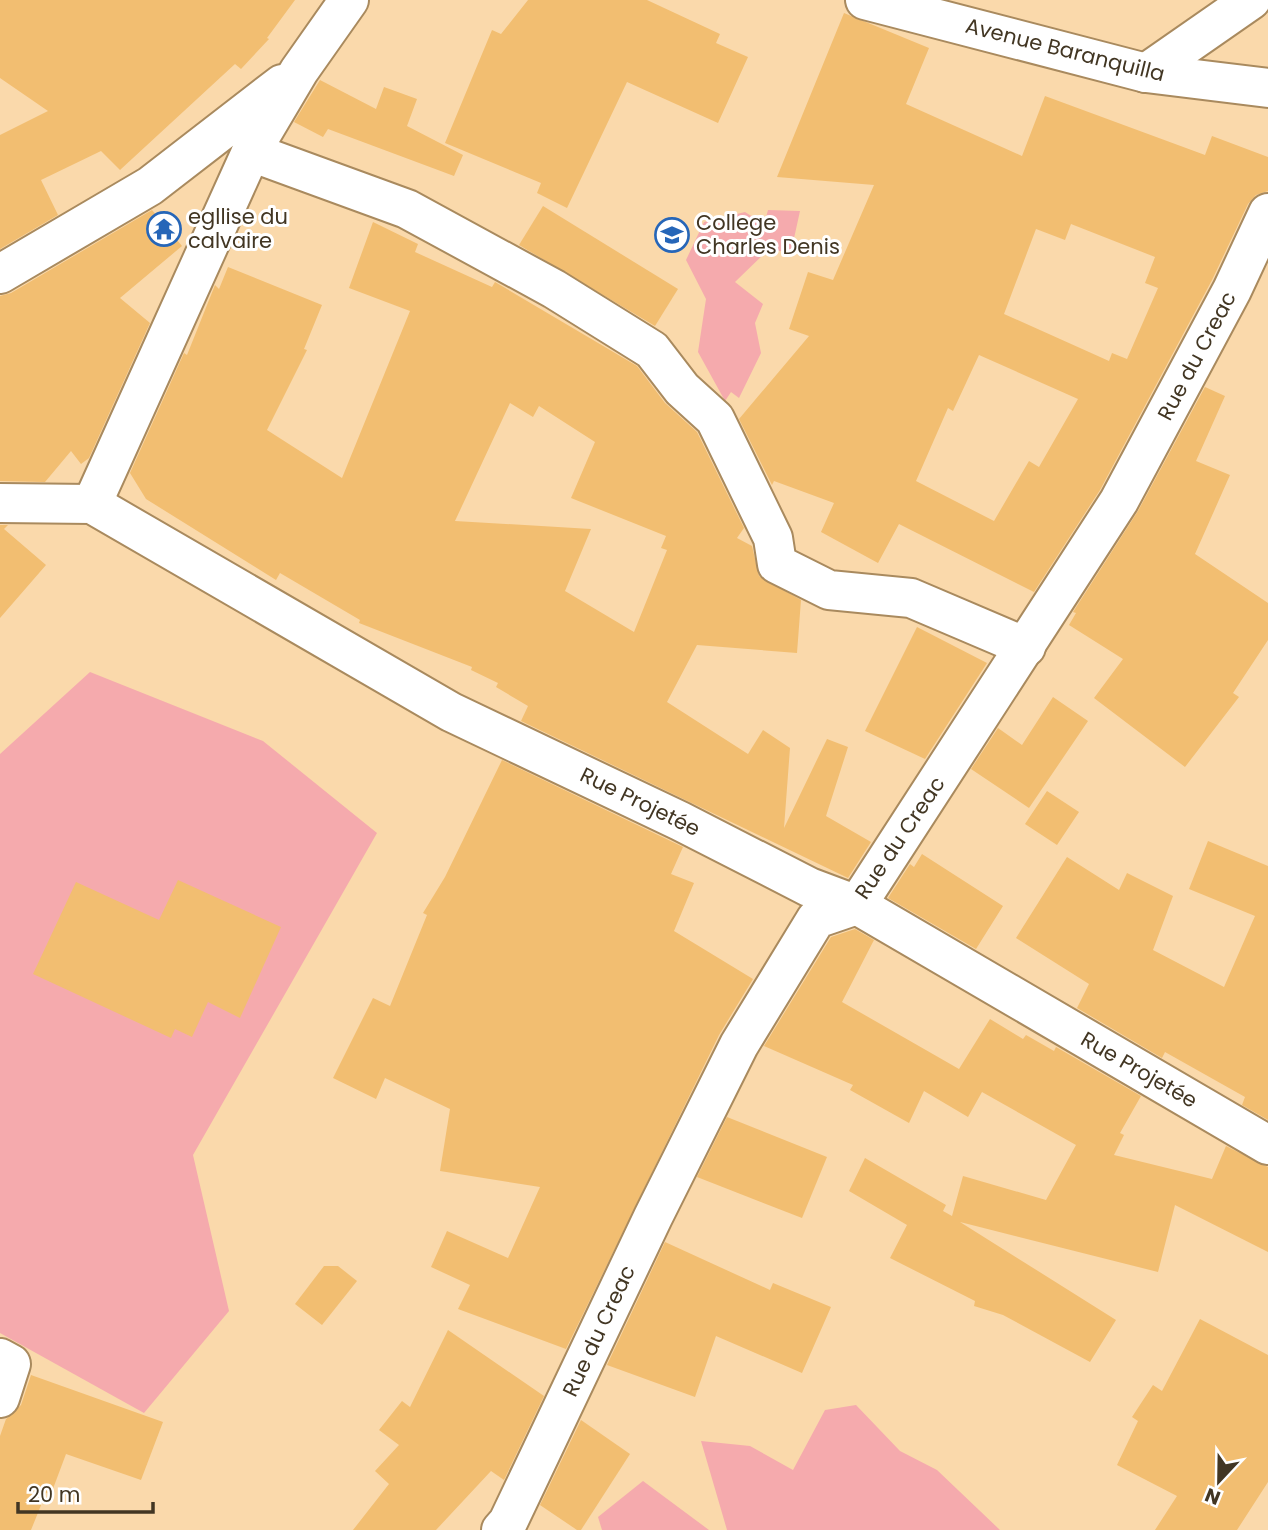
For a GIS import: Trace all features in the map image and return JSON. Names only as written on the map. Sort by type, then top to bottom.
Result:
[{"type":"street","points":[[92,504],[251,152],[299,71],[349,0]]},
{"type":"street","name":"Avenue Baranquilla","points":[[865,0],[1146,73],[1268,88]]},
{"type":"street","points":[[1146,73],[1251,0],[1268,23]]},
{"type":"street","points":[[0,274],[150,186],[299,71]]},
{"type":"street","points":[[251,152],[407,209],[554,289],[652,350],[682,389],[715,419],[773,538],[777,564],[829,590],[911,597],[1026,646]]},
{"type":"street","name":"Rue du Creac","points":[[500,1530],[508,1522],[653,1217],[739,1045],[816,919],[857,905],[1119,501],[1232,290],[1268,213]]},
{"type":"street","name":"Rue Projetée","points":[[0,503],[92,504],[451,712],[680,821],[809,887],[857,905],[1268,1145]]},
{"type":"street","points":[[0,1358],[11,1364],[0,1398]]},
{"type":"shaded area","points":[[768,210],[800,211],[791,252],[768,250],[735,282],[763,304],[755,323],[761,353],[739,398],[731,392],[725,401],[698,352],[706,299],[686,260],[704,222],[745,212],[764,224]]},
{"type":"shaded area","points":[[90,672],[263,741],[377,833],[193,1155],[229,1311],[144,1413],[0,1333],[0,754]]},
{"type":"shaded area","points":[[856,1405],[900,1451],[937,1470],[1000,1530],[727,1530],[701,1441],[750,1446],[793,1470],[825,1410]]},
{"type":"shaded area","points":[[643,1481],[709,1530],[602,1530],[598,1517]]},
{"type":"building","points":[[0,0],[295,0],[267,38],[269,39],[241,69],[235,64],[120,170],[101,151],[41,180],[58,215],[0,249],[0,135],[48,111],[0,78]]},
{"type":"building","points":[[528,0],[647,0],[720,34],[716,43],[748,57],[718,123],[627,82],[567,208],[537,193],[541,183],[445,143],[492,30],[501,34]]},
{"type":"building","points":[[844,13],[929,48],[906,104],[1022,156],[1045,96],[1205,155],[1212,136],[1268,157],[1268,191],[1256,195],[1248,204],[1212,280],[1100,490],[1034,592],[899,524],[878,563],[821,532],[834,503],[774,481],[772,485],[739,419],[809,336],[789,329],[808,272],[833,280],[874,185],[777,177]],"holes":[[[1071,224],[1155,257],[1145,283],[1158,288],[1127,359],[1112,353],[1109,361],[1004,314],[1036,229],[1065,240]],[[979,355],[1078,399],[1039,467],[1029,461],[994,521],[916,481],[948,408],[953,411]]]},
{"type":"building","points":[[320,80],[376,109],[384,87],[417,99],[407,126],[463,155],[454,176],[328,129],[323,137],[294,122]]},
{"type":"building","points":[[543,206],[678,289],[655,326],[519,245]]},
{"type":"building","points":[[152,210],[182,246],[120,298],[150,323],[89,458],[81,464],[71,451],[45,482],[0,481],[0,296],[11,293]]},
{"type":"building","points":[[373,222],[418,244],[415,252],[492,287],[495,282],[637,366],[665,403],[697,432],[744,528],[737,538],[752,546],[759,576],[801,600],[797,653],[697,645],[667,702],[748,754],[763,730],[790,748],[784,828],[827,739],[848,747],[826,816],[871,842],[848,878],[521,721],[528,706],[496,687],[498,683],[471,670],[472,667],[359,623],[360,620],[280,573],[276,580],[146,499],[130,473],[184,353],[187,355],[215,285],[219,289],[228,267],[322,305],[304,349],[307,350],[267,430],[342,478],[410,311],[349,288]],"holes":[[[510,403],[533,417],[539,406],[595,442],[571,498],[666,536],[661,548],[667,550],[634,632],[565,591],[591,529],[455,521]]]},
{"type":"building","points":[[1205,387],[1225,396],[1196,461],[1230,475],[1195,554],[1268,603],[1268,640],[1233,693],[1239,697],[1185,767],[1094,698],[1123,659],[1069,625],[1076,613],[1073,612],[1138,511]]},
{"type":"building","points":[[0,525],[8,525],[4,529],[46,565],[0,618]]},
{"type":"building","points":[[917,627],[987,663],[925,759],[865,731]]},
{"type":"building","points":[[1053,697],[1088,721],[1029,808],[971,769],[998,728],[1022,745]]},
{"type":"building","points":[[502,760],[683,847],[671,874],[694,883],[674,931],[753,979],[719,1035],[566,1349],[458,1309],[470,1285],[431,1267],[447,1231],[508,1258],[540,1187],[440,1171],[450,1109],[385,1078],[376,1099],[333,1078],[373,998],[390,1006],[427,915],[423,913],[445,877]]},
{"type":"building","points":[[1047,791],[1079,812],[1057,845],[1025,824]]},
{"type":"building","points":[[1208,841],[1268,866],[1268,1120],[1242,1105],[1245,1097],[1165,1052],[1162,1058],[1077,1008],[1089,984],[1016,938],[1067,857],[1119,890],[1127,873],[1173,896],[1153,950],[1224,987],[1255,916],[1189,889]]},
{"type":"building","points":[[922,854],[1003,906],[976,949],[888,898],[910,864],[914,867]]},
{"type":"building","points":[[178,880],[281,927],[240,1018],[208,1002],[192,1037],[175,1029],[171,1038],[33,974],[76,882],[159,920]]},
{"type":"building","points":[[855,929],[874,940],[842,1002],[959,1069],[990,1019],[1023,1039],[1026,1035],[1054,1051],[1056,1047],[1141,1096],[1120,1133],[1124,1135],[1114,1155],[1212,1179],[1226,1146],[1268,1167],[1268,1252],[1175,1205],[1158,1272],[960,1222],[1116,1320],[1090,1362],[1003,1315],[974,1306],[975,1301],[890,1258],[907,1225],[849,1191],[865,1158],[946,1205],[943,1211],[952,1216],[963,1176],[1046,1200],[1076,1145],[982,1092],[968,1117],[924,1091],[909,1123],[850,1090],[853,1085],[764,1046],[831,937]]},
{"type":"building","points":[[727,1117],[827,1157],[802,1218],[697,1177]]},
{"type":"building","points":[[665,1242],[770,1290],[773,1283],[831,1307],[802,1373],[716,1336],[695,1397],[607,1365]]},
{"type":"building","points":[[324,1266],[338,1266],[357,1281],[322,1325],[295,1304]]},
{"type":"building","points":[[1200,1319],[1268,1355],[1268,1482],[1237,1530],[1155,1530],[1177,1496],[1117,1465],[1138,1421],[1132,1417],[1153,1385],[1162,1391]]},
{"type":"building","points":[[448,1330],[544,1396],[504,1480],[491,1471],[436,1530],[353,1530],[389,1484],[375,1471],[399,1445],[379,1430],[402,1401],[410,1407]]},
{"type":"building","points":[[31,1375],[163,1422],[141,1480],[66,1454],[51,1494],[46,1493],[31,1530],[0,1530],[0,1436],[6,1419],[21,1405]]},
{"type":"building","points":[[581,1420],[630,1454],[581,1530],[577,1530],[540,1505]]},
{"type":"place","name":"egllise du calvaire","points":[[164,229]]},
{"type":"place","name":"College Charles Denis","points":[[672,235]]}]
